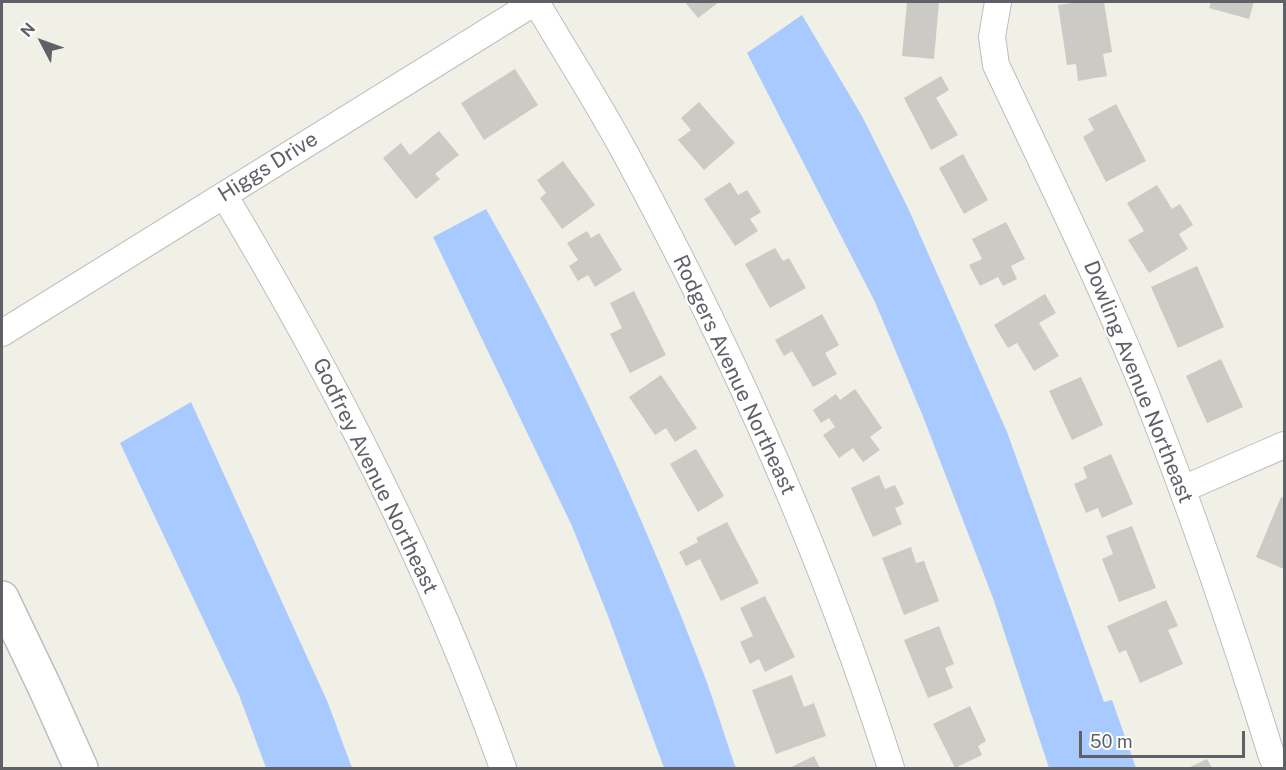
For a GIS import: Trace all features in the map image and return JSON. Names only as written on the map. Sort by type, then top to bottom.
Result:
[{"type":"street","name":"Higgs Drive","points":[[2,333],[535,2]]},
{"type":"street","name":"Rodgers Avenue Northeast","points":[[535,2],[629,159],[686,267],[739,377],[788,489],[833,602],[891,768]]},
{"type":"street","name":"Dowling Avenue Northeast","points":[[998,2],[992,37],[996,65],[1091,266],[1144,390],[1183,489],[1228,616],[1272,757],[1278,768]]},
{"type":"street","name":"Godfrey Avenue Northeast","points":[[224,195],[328,375],[382,482],[428,581],[503,768]]},
{"type":"street","points":[[1183,489],[1284,445]]},
{"type":"street","points":[[2,598],[81,768]]},
{"type":"water","points":[[802,15],[862,116],[908,208],[1007,432],[1104,702],[1112,700],[1136,768],[1049,768],[993,598],[922,414],[875,302],[747,53]]},
{"type":"water","points":[[486,209],[545,318],[626,486],[698,659],[735,766],[739,768],[664,768],[572,526],[433,237]]},
{"type":"water","points":[[191,402],[328,703],[352,768],[266,768],[239,695],[120,443]]},
{"type":"building","points":[[685,2],[719,2],[698,18]]},
{"type":"building","points":[[907,2],[939,2],[934,59],[902,56]]},
{"type":"building","points":[[1104,2],[1112,52],[1103,54],[1107,76],[1078,81],[1076,64],[1067,65],[1058,5]]},
{"type":"building","points":[[1211,2],[1254,2],[1249,19],[1209,8]]},
{"type":"building","points":[[515,69],[538,105],[484,140],[461,103]]},
{"type":"building","points":[[941,76],[949,90],[936,98],[958,135],[931,150],[904,98]]},
{"type":"building","points":[[699,102],[735,143],[704,170],[678,140],[691,130],[681,118]]},
{"type":"building","points":[[1116,104],[1146,161],[1106,182],[1083,137],[1094,130],[1088,119]]},
{"type":"building","points":[[439,131],[459,155],[435,174],[440,179],[416,199],[383,158],[401,143],[410,155]]},
{"type":"building","points":[[963,154],[988,200],[964,214],[939,168]]},
{"type":"building","points":[[563,161],[595,205],[562,229],[540,198],[546,193],[537,180]]},
{"type":"building","points":[[730,182],[738,195],[747,190],[761,212],[750,219],[758,231],[735,246],[704,199]]},
{"type":"building","points":[[1157,185],[1172,209],[1180,204],[1193,225],[1179,234],[1188,249],[1149,273],[1128,240],[1144,231],[1127,203]]},
{"type":"building","points":[[1006,222],[1025,259],[1011,266],[1017,279],[1003,286],[998,277],[980,286],[969,265],[982,259],[972,239]]},
{"type":"building","points":[[587,231],[591,238],[599,233],[622,270],[595,287],[588,275],[578,281],[569,266],[578,260],[567,243]]},
{"type":"building","points":[[775,248],[783,261],[789,258],[806,288],[770,308],[745,264]]},
{"type":"building","points":[[1197,266],[1224,327],[1178,348],[1151,287]]},
{"type":"building","points":[[634,291],[666,355],[630,373],[610,334],[622,328],[610,303]]},
{"type":"building","points":[[1045,294],[1056,313],[1039,323],[1059,356],[1034,371],[1017,343],[1008,348],[994,325]]},
{"type":"building","points":[[822,314],[839,345],[825,353],[837,374],[813,387],[792,351],[784,356],[775,340]]},
{"type":"building","points":[[1221,359],[1243,407],[1207,423],[1186,376]]},
{"type":"building","points":[[661,375],[697,428],[675,442],[666,428],[655,435],[629,397]]},
{"type":"building","points":[[1081,377],[1103,425],[1072,440],[1049,391]]},
{"type":"building","points":[[855,389],[882,428],[870,437],[880,450],[863,462],[853,448],[839,458],[823,435],[835,427],[829,418],[821,423],[813,410],[836,394],[840,400]]},
{"type":"building","points":[[696,449],[724,496],[698,512],[670,464]]},
{"type":"building","points":[[1111,454],[1133,504],[1102,518],[1098,508],[1086,513],[1074,484],[1087,478],[1083,467]]},
{"type":"building","points":[[879,475],[885,489],[895,485],[904,504],[895,508],[902,524],[873,537],[851,488]]},
{"type":"building","points":[[1281,497],[1284,498],[1284,569],[1256,557]]},
{"type":"building","points":[[727,522],[759,583],[721,601],[700,559],[686,566],[679,552],[698,542],[696,538]]},
{"type":"building","points":[[1132,526],[1156,588],[1119,602],[1102,559],[1113,554],[1106,536]]},
{"type":"building","points":[[911,547],[916,563],[924,561],[939,601],[904,615],[882,558]]},
{"type":"building","points":[[765,596],[795,657],[765,672],[759,659],[750,664],[740,642],[753,636],[740,608]]},
{"type":"building","points":[[1166,600],[1178,626],[1168,630],[1183,664],[1140,683],[1126,650],[1119,653],[1107,626]]},
{"type":"building","points":[[939,626],[954,664],[945,668],[953,688],[928,698],[904,640]]},
{"type":"building","points":[[792,675],[804,707],[814,703],[826,736],[776,754],[752,690]]},
{"type":"building","points":[[970,706],[986,741],[978,746],[982,755],[955,768],[933,724]]},
{"type":"building","points":[[814,756],[820,768],[789,768]]},
{"type":"building","points":[[1207,759],[1212,768],[1188,768]]}]
